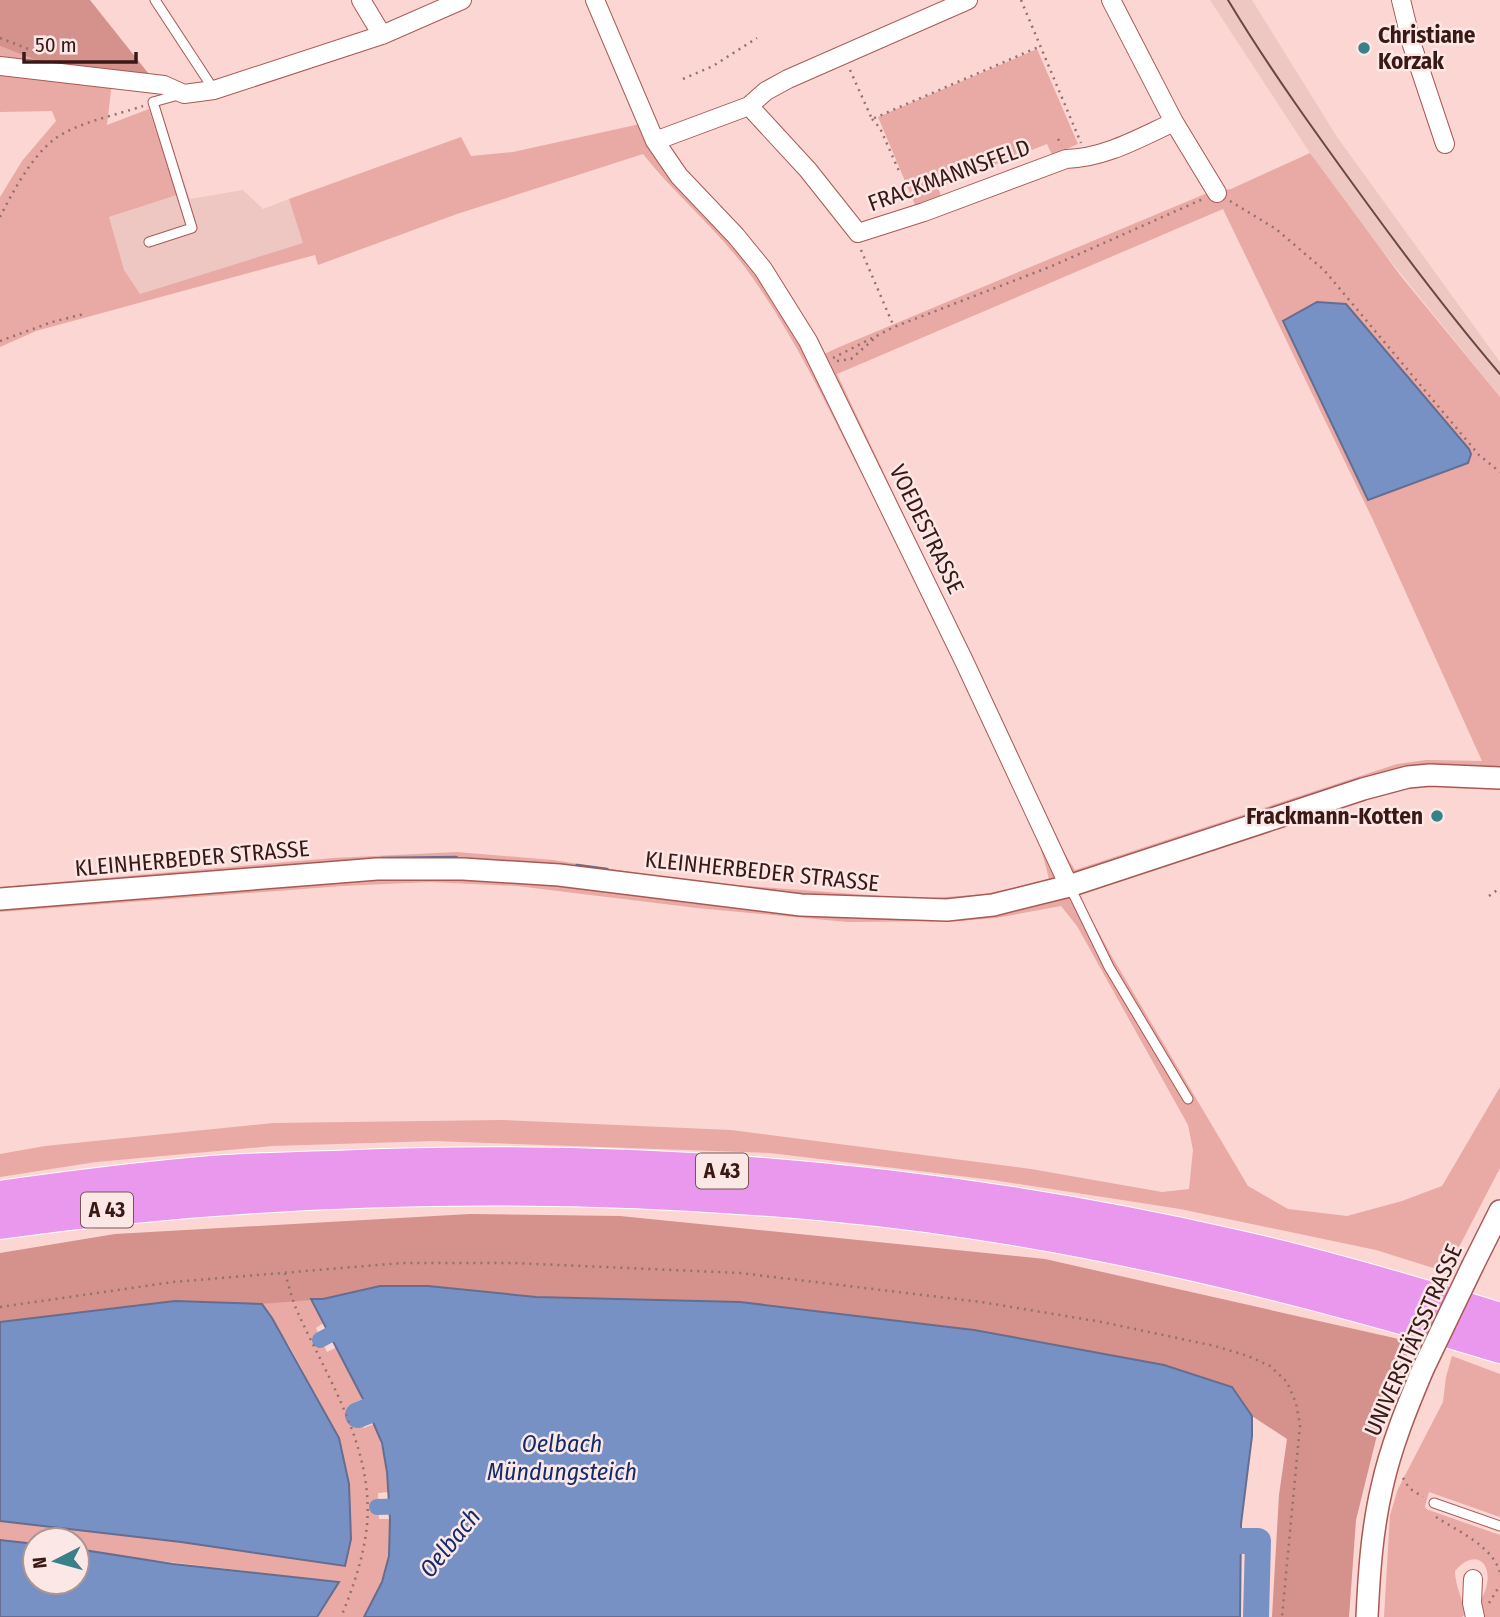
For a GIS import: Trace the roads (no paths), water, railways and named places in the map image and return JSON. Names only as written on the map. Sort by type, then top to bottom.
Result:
[{"type":"highway","name":"A 43","points":[[0,1197],[213,1172],[403,1164],[567,1164],[705,1170],[935,1192],[1137,1226],[1236,1245],[1377,1282],[1500,1319]]},
{"type":"highway","name":"A 43","points":[[0,1223],[214,1199],[422,1190],[545,1190],[690,1195],[832,1206],[1036,1234],[1234,1273],[1390,1314],[1500,1347]]},
{"type":"street","points":[[361,0],[382,35]]},
{"type":"street","points":[[0,66],[164,85],[184,94],[214,90],[382,35],[462,0]]},
{"type":"street","name":"VOEDESTRASSE","points":[[595,0],[655,141],[679,176],[763,269],[787,305],[820,365],[1069,886]]},
{"type":"street","points":[[655,141],[749,106],[766,91],[788,79],[968,0]]},
{"type":"street","points":[[1111,0],[1174,122],[1217,193]]},
{"type":"street","points":[[1401,0],[1412,45],[1445,144]]},
{"type":"street","name":"FRACKMANNSFELD","points":[[749,106],[808,170],[858,233],[924,212],[1066,159],[1087,158],[1174,122]]},
{"type":"street","name":"KLEINHERBEDER STRASSE","points":[[0,899],[404,868],[559,875],[802,905],[947,910],[993,905],[1069,886],[1363,789],[1408,777],[1430,775],[1500,778]]},
{"type":"street","name":"UNIVERSITÄTSSTRASSE","points":[[1367,1617],[1373,1537],[1381,1488],[1393,1447],[1423,1369],[1500,1211]]},
{"type":"street","points":[[1474,1578],[1472,1603],[1480,1613]]},
{"type":"lane","points":[[155,0],[214,90]]},
{"type":"lane","points":[[149,242],[192,228],[153,102],[184,94]]},
{"type":"lane","name":"VOEDESTRASSE","points":[[1069,886],[1109,967],[1188,1099]]},
{"type":"lane","points":[[1434,1503],[1500,1526]]},
{"type":"water","points":[[1317,302],[1346,304],[1469,449],[1471,454],[1468,463],[1368,500],[1283,321]]},
{"type":"water","name":"Oelbach Mündungsteich","points":[[380,1286],[428,1286],[536,1297],[740,1302],[974,1330],[1164,1365],[1232,1387],[1252,1416],[1241,1524],[1240,1617],[364,1617],[382,1582],[389,1556],[387,1472],[382,1443],[363,1399],[311,1299],[323,1299]]},
{"type":"water","points":[[175,1301],[262,1304],[339,1438],[349,1484],[351,1539],[345,1566],[91,1532],[91,1526],[43,1526],[0,1521],[0,1322]]},
{"type":"water","points":[[0,1540],[21,1542],[21,1596],[91,1596],[91,1551],[173,1564],[339,1582],[317,1617],[0,1617]]},
{"type":"waterway","points":[[381,859],[456,858]]},
{"type":"waterway","points":[[577,866],[607,870]]},
{"type":"waterway","points":[[320,1340],[331,1334]]},
{"type":"waterway","name":"Oelbach","points":[[358,1415],[368,1411]]},
{"type":"waterway","points":[[377,1507],[409,1506]]},
{"type":"waterway","name":"Oelbach","points":[[1240,1541],[1258,1541],[1256,1617]]},
{"type":"tram line","points":[[1228,0],[1312,128],[1432,290],[1500,374]]},
{"type":"place","name":"Christiane Korzak","points":[[1364,48]]},
{"type":"place","name":"Frackmann-Kotten","points":[[1437,816]]}]
